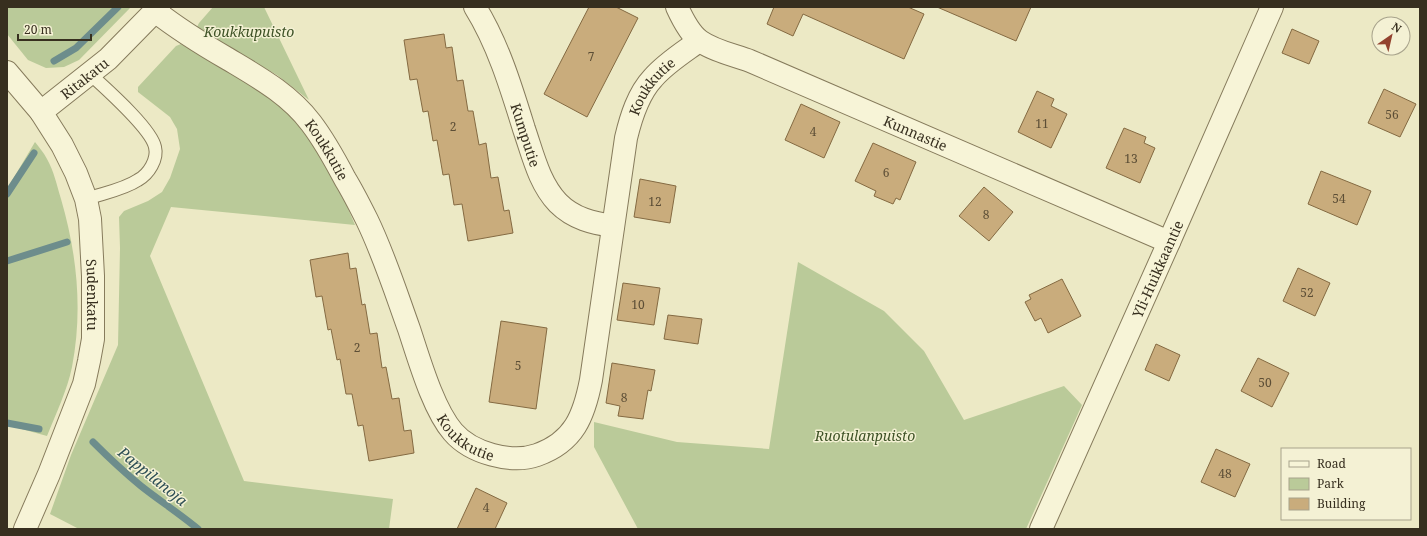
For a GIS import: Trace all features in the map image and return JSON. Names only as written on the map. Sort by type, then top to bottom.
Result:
[{"type":"street","name":"Kumputie","points":[[476,7],[484,22],[508,80],[538,170],[547,189],[559,203],[572,214],[591,222],[614,226]]},
{"type":"street","name":"Kunnastie","points":[[677,7],[691,31],[699,40],[716,49],[750,61],[1169,242]]},
{"type":"street","name":"Yli-Huikkaantie","points":[[1040,529],[1169,242],[1272,7]]},
{"type":"street","name":"Koukkutie","points":[[157,9],[181,31],[280,92],[311,122],[337,164],[368,221],[441,414],[458,438],[476,449],[495,456],[513,458],[532,457],[547,451],[561,443],[577,426],[587,403],[626,138],[632,115],[642,93],[653,78],[699,40]]},
{"type":"street","name":"Ritakatu","points":[[41,112],[108,59],[157,9]]},
{"type":"street","name":"Sudenkatu","points":[[7,72],[41,112],[62,145],[76,173],[86,199],[90,219],[93,276],[92,339],[90,361],[84,384],[49,474],[25,529]]},
{"type":"lane","points":[[86,199],[129,185],[139,180],[152,165],[155,156],[155,147],[143,127],[90,74]]},
{"type":"green space","points":[[7,7],[131,7],[79,60],[64,67],[46,68],[28,60],[7,34]]},
{"type":"green space","name":"Koukkupuisto","points":[[213,7],[264,7],[309,100],[277,75],[196,29],[199,23]]},
{"type":"green space","points":[[181,44],[251,84],[272,99],[290,115],[314,144],[333,175],[355,225],[171,207],[150,256],[244,481],[393,499],[389,529],[79,529],[50,514],[71,455],[118,345],[120,248],[119,217],[124,211],[148,201],[162,192],[170,178],[180,149],[177,129],[170,117],[138,92],[138,87],[176,46]]},
{"type":"green space","points":[[35,142],[52,168],[67,220],[77,282],[78,303],[75,346],[70,376],[47,436],[7,425],[7,189]]},
{"type":"green space","name":"Ruotulanpuisto","points":[[798,262],[884,311],[924,351],[964,420],[1064,386],[1082,405],[1026,529],[638,529],[594,447],[594,422],[677,442],[769,449]]},
{"type":"building","points":[[589,7],[616,7],[638,18],[587,117],[544,94]]},
{"type":"building","points":[[774,7],[908,7],[924,14],[904,59],[803,14],[793,36],[767,24]]},
{"type":"building","points":[[937,7],[1031,7],[1016,41]]},
{"type":"building","points":[[1292,29],[1319,41],[1309,64],[1282,53]]},
{"type":"building","points":[[444,34],[446,48],[452,47],[457,81],[463,80],[468,111],[473,111],[479,145],[486,143],[491,178],[498,177],[504,211],[509,210],[513,233],[468,241],[462,204],[454,205],[449,174],[443,175],[437,140],[433,141],[428,111],[423,112],[417,79],[410,80],[404,40]]},
{"type":"building","points":[[1384,89],[1416,104],[1400,137],[1368,123]]},
{"type":"building","points":[[1037,91],[1054,99],[1051,106],[1067,114],[1051,148],[1018,132]]},
{"type":"building","points":[[801,104],[840,122],[824,158],[785,140]]},
{"type":"building","points":[[1124,128],[1146,137],[1144,143],[1155,148],[1140,183],[1106,168]]},
{"type":"building","points":[[873,143],[916,162],[900,200],[896,198],[893,204],[874,196],[876,191],[855,181]]},
{"type":"building","points":[[1321,171],[1371,191],[1357,225],[1308,204]]},
{"type":"building","points":[[640,179],[676,186],[670,223],[634,217]]},
{"type":"building","points":[[984,187],[1013,212],[989,241],[959,216]]},
{"type":"building","points":[[348,253],[350,269],[356,268],[362,305],[365,304],[370,334],[377,333],[382,368],[386,367],[392,399],[399,398],[404,431],[411,430],[414,453],[369,461],[363,425],[358,426],[352,394],[346,394],[340,359],[337,360],[331,329],[328,330],[322,296],[316,297],[310,260]]},
{"type":"building","points":[[1298,268],[1330,283],[1315,316],[1283,301]]},
{"type":"building","points":[[1062,279],[1081,316],[1048,333],[1041,318],[1035,321],[1025,302],[1031,299],[1029,295]]},
{"type":"building","points":[[623,283],[660,288],[654,325],[617,320]]},
{"type":"building","points":[[668,315],[702,319],[698,344],[664,339]]},
{"type":"building","points":[[501,321],[547,328],[536,409],[489,402]]},
{"type":"building","points":[[1156,344],[1180,355],[1169,381],[1145,370]]},
{"type":"building","points":[[1258,358],[1289,373],[1272,407],[1241,391]]},
{"type":"building","points":[[612,363],[655,370],[651,391],[648,390],[643,419],[618,416],[620,406],[606,403]]},
{"type":"building","points":[[1216,449],[1250,464],[1235,497],[1201,482]]},
{"type":"building","points":[[476,488],[507,503],[495,529],[457,529]]},
{"type":"waterway","points":[[54,61],[76,48],[118,7]]},
{"type":"waterway","points":[[7,194],[34,153]]},
{"type":"waterway","points":[[7,261],[67,242]]},
{"type":"waterway","name":"Pappilanoja","points":[[7,423],[39,429]]},
{"type":"waterway","name":"Pappilanoja","points":[[93,442],[141,486],[198,529]]}]
